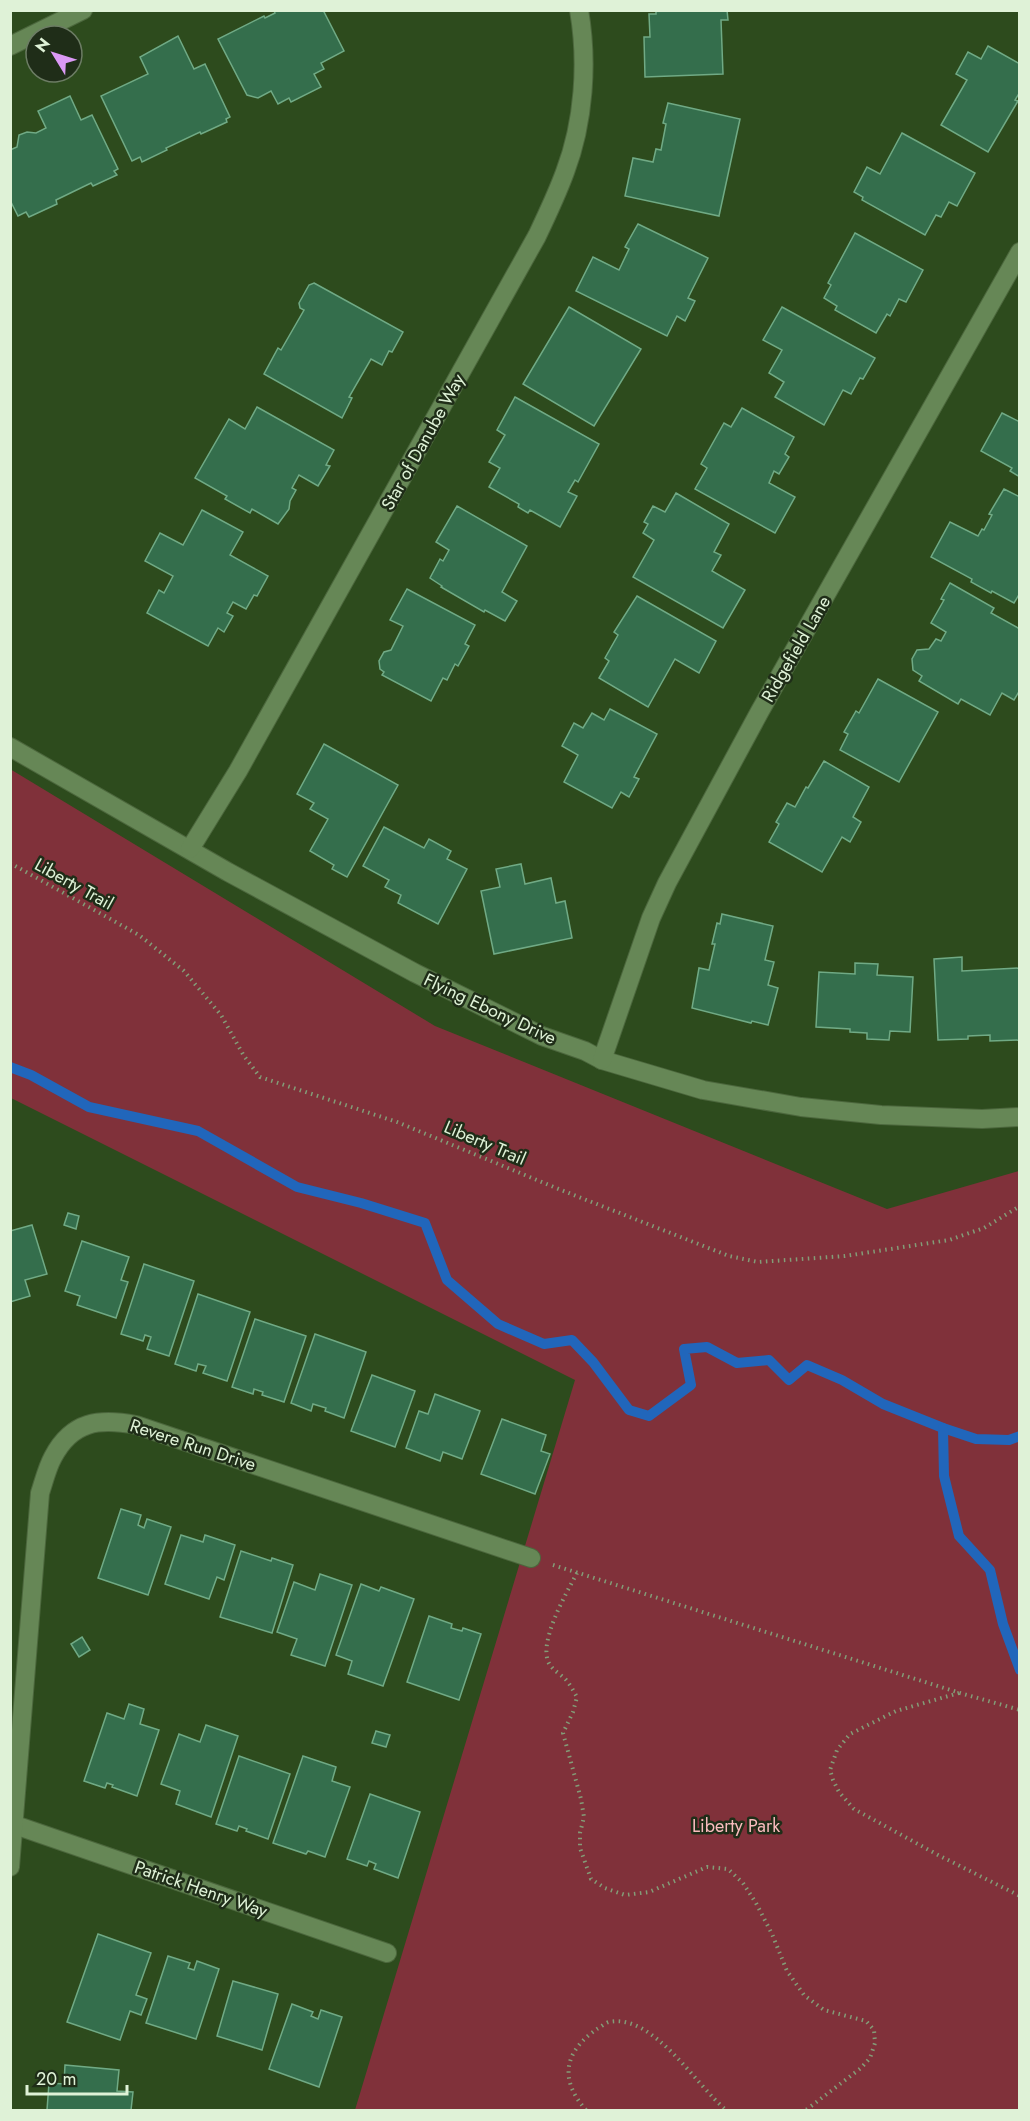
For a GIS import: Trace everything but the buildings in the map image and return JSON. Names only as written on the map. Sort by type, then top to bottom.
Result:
[{"type":"street","points":[[10,46],[83,10]]},
{"type":"street","name":"Star of Danube Way","points":[[190,849],[238,771],[537,236],[566,170],[578,122],[583,78],[582,26],[579,10]]},
{"type":"street","name":"Ridgefield Lane","points":[[602,1060],[651,918],[667,883],[760,711],[1020,252]]},
{"type":"street","name":"Flying Ebony Drive","points":[[10,747],[228,872],[415,974],[542,1036],[585,1051],[602,1060],[703,1090],[801,1107],[881,1116],[982,1119],[1020,1117]]},
{"type":"street","name":"Revere Run Drive","points":[[10,1867],[40,1493],[52,1457],[70,1434],[92,1423],[111,1420],[136,1425],[531,1558]]},
{"type":"street","name":"Patrick Henry Way","points":[[15,1825],[387,1953]]},
{"type":"path","name":"Liberty Trail","points":[[10,864],[139,935],[184,971],[221,1015],[244,1056],[260,1077],[397,1122],[729,1256],[758,1262],[845,1256],[949,1240],[984,1228],[1020,1206]]},
{"type":"path","points":[[531,1558],[1020,1710]]},
{"type":"path","points":[[577,1573],[559,1610],[546,1654],[550,1665],[567,1682],[577,1697],[563,1733],[582,1799],[584,1817],[580,1833],[580,1848],[591,1879],[605,1888],[625,1895],[649,1892],[706,1867],[728,1869],[743,1883],[762,1913],[787,1971],[804,1995],[824,2010],[867,2021],[874,2030],[875,2043],[870,2058],[861,2068],[806,2110]]},
{"type":"path","points":[[960,1693],[896,1711],[850,1734],[837,1750],[830,1770],[839,1792],[854,1809],[939,1856],[1020,1896]]},
{"type":"path","points":[[586,2110],[573,2095],[569,2078],[572,2055],[586,2036],[608,2022],[629,2023],[654,2035],[726,2110]]},
{"type":"green space","name":"Liberty Park","points":[[10,769],[435,1026],[887,1209],[1019,1171],[1019,2110],[355,2110],[575,1380],[11,1098]]},
{"type":"waterway","points":[[10,1067],[31,1075],[89,1107],[198,1131],[297,1187],[361,1203],[425,1223],[447,1280],[498,1324],[544,1344],[572,1340],[593,1362],[629,1410],[649,1416],[691,1385],[684,1349],[707,1347],[737,1363],[769,1360],[789,1380],[807,1365],[842,1380],[883,1404],[976,1439],[1009,1440],[1020,1436]]},
{"type":"waterway","points":[[943,1428],[944,1476],[959,1536],[990,1570],[1003,1624],[1020,1670]]}]
